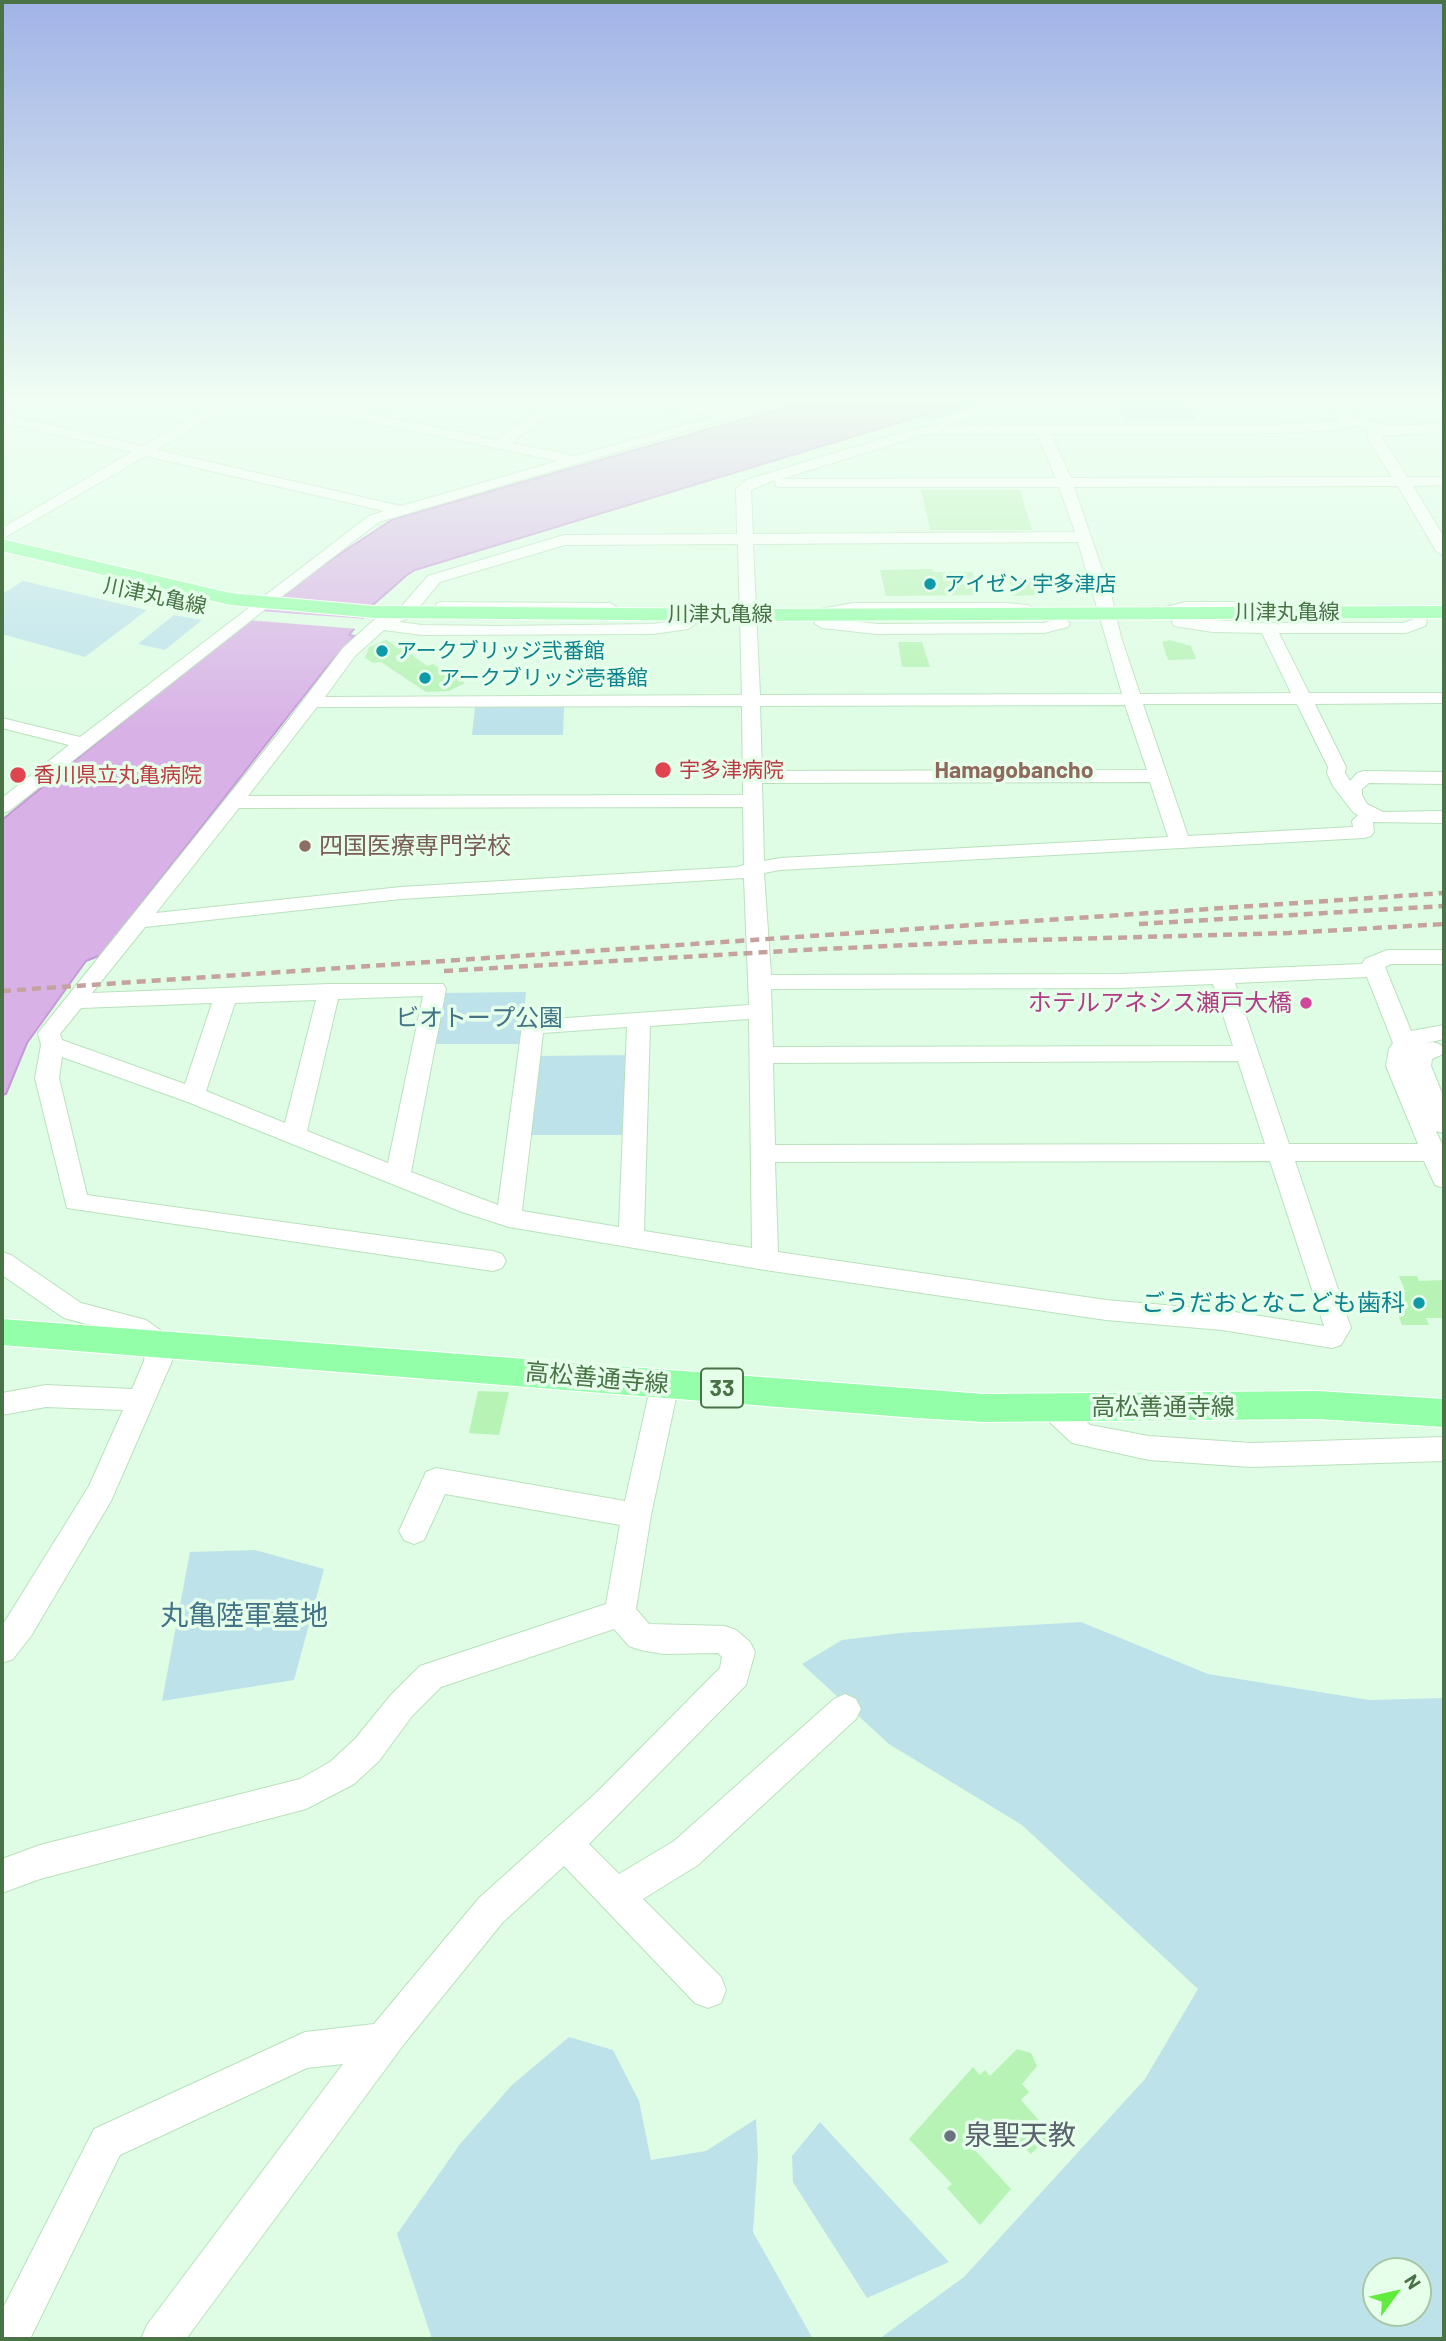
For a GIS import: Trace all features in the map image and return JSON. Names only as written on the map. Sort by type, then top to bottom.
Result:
[{"type":"main road","name":"川津丸亀線","points":[[2,545],[259,608]]},
{"type":"main road","name":"川津丸亀線","points":[[2,559],[145,595],[374,620],[1412,617],[1444,612]]},
{"type":"main road","name":"川津丸亀線","points":[[374,620],[405,612],[686,619]]},
{"type":"main road","name":"川津丸亀線","points":[[1412,617],[1444,622]]},
{"type":"main road","name":"高松善通寺線","points":[[2,1332],[916,1404],[1052,1407],[1317,1405],[1444,1413]]},
{"type":"street","points":[[2,526],[32,509]]},
{"type":"street","points":[[2,534],[43,509]]},
{"type":"street","points":[[394,509],[402,511]]},
{"type":"street","points":[[2,807],[374,519],[408,509]]},
{"type":"street","points":[[744,509],[761,1011],[765,1260]]},
{"type":"street","points":[[1074,509],[1180,843]]},
{"type":"street","points":[[1416,509],[1444,551]]},
{"type":"street","points":[[1434,536],[1444,568]]},
{"type":"street","points":[[405,612],[434,579],[555,541],[1084,537]]},
{"type":"street","points":[[1172,617],[1213,627],[1406,628],[1412,617]]},
{"type":"street","points":[[374,620],[313,702],[49,1033],[52,1045],[47,1078],[76,1202],[493,1261]]},
{"type":"street","points":[[1268,628],[1337,767],[1336,772],[1343,786],[1352,794],[1360,808],[1370,815],[1392,819],[1444,817]]},
{"type":"street","points":[[313,702],[1444,698]]},
{"type":"street","points":[[2,723],[83,743]]},
{"type":"street","points":[[1337,767],[1364,778],[1444,778]]},
{"type":"street","points":[[753,778],[1158,776]]},
{"type":"street","points":[[1352,794],[1353,788],[1364,778]]},
{"type":"street","points":[[232,802],[752,801]]},
{"type":"street","points":[[140,921],[401,893],[754,870],[780,864],[1364,832],[1363,821],[1370,815]]},
{"type":"street","points":[[1444,957],[1387,957],[1373,964],[1373,970],[1413,1050],[1444,1125]]},
{"type":"street","points":[[760,982],[1222,978],[1373,970]]},
{"type":"street","points":[[52,1045],[193,1096],[471,1206],[509,1218],[765,1260],[1106,1310],[1222,1320],[1332,1338],[1338,1328],[1222,978]]},
{"type":"street","points":[[75,1001],[435,989],[398,1176]]},
{"type":"street","points":[[294,1136],[329,992]]},
{"type":"street","points":[[193,1096],[225,998]]},
{"type":"street","points":[[509,1218],[533,1026],[761,1011]]},
{"type":"street","points":[[631,1237],[639,1019]]},
{"type":"street","points":[[1413,1050],[1418,1036],[1444,1032]]},
{"type":"street","points":[[1444,1047],[1400,1049],[1398,1066],[1439,1152],[1444,1179]]},
{"type":"street","points":[[760,1055],[1247,1054]]},
{"type":"street","points":[[762,1154],[1439,1152]]},
{"type":"street","points":[[2,1262],[73,1311],[136,1327],[160,1343],[158,1361],[101,1492],[20,1626],[2,1649]]},
{"type":"street","points":[[620,1613],[636,1515],[665,1384]]},
{"type":"street","points":[[2,1404],[46,1396],[139,1400]]},
{"type":"street","points":[[1052,1407],[1083,1435],[1149,1448],[1251,1455],[1444,1449]]},
{"type":"street","points":[[414,1531],[436,1480],[636,1515]]},
{"type":"street","points":[[161,2339],[383,2041],[491,1910],[565,1843],[735,1675],[739,1652],[725,1640],[664,1640],[640,1636],[620,1613]]},
{"type":"street","points":[[2,1876],[40,1862],[306,1793],[342,1773],[367,1750],[401,1706],[431,1676],[620,1613]]},
{"type":"street","points":[[616,1896],[686,1853],[845,1709]]},
{"type":"street","points":[[565,1843],[708,1990]]},
{"type":"street","points":[[9,2339],[107,2142],[305,2050],[383,2041]]},
{"type":"green space","points":[[23,581],[147,610],[85,657],[2,634],[2,594]]},
{"type":"green space","points":[[174,615],[202,620],[165,650],[138,644]]},
{"type":"green space","points":[[475,707],[564,707],[563,735],[472,735]]},
{"type":"green space","name":"ビオトープ公園","points":[[526,992],[522,1044],[432,1044],[442,993]]},
{"type":"green space","points":[[630,1055],[626,1135],[529,1135],[538,1056]]},
{"type":"green space","name":"丸亀陸軍墓地","points":[[255,1550],[324,1569],[294,1680],[162,1701],[190,1552]]},
{"type":"green space","points":[[1081,1622],[1208,1674],[1369,1700],[1444,1698],[1444,2339],[879,2339],[964,2277],[1145,2079],[1198,1989],[1022,1825],[889,1744],[802,1664],[842,1640],[900,1633]]},
{"type":"green space","points":[[569,2037],[613,2050],[639,2101],[651,2160],[706,2151],[756,2119],[758,2155],[753,2232],[813,2339],[432,2339],[397,2234],[460,2144],[512,2085]]},
{"type":"green space","points":[[820,2122],[949,2262],[867,2298],[793,2182],[792,2156]]},
{"type":"shaded area","points":[[427,509],[614,509],[415,570],[374,604],[349,635],[355,636],[325,669],[101,955],[86,961],[27,1043],[6,1094],[2,1095],[2,820],[276,596],[393,519]]},
{"type":"pier","points":[[258,611],[366,619],[358,629],[247,620]]},
{"type":"building","points":[[925,509],[1026,509],[1032,530],[930,530]]},
{"type":"building","name":"アイゼン 宇多津店","points":[[932,569],[933,572],[973,572],[979,595],[886,596],[880,570]]},
{"type":"building","points":[[1009,578],[1033,578],[1038,595],[1013,596]]},
{"type":"building","points":[[386,640],[399,645],[427,666],[433,664],[465,683],[449,691],[426,692],[381,662],[373,663],[365,658],[369,647]]},
{"type":"building","points":[[1170,640],[1191,646],[1196,659],[1168,660],[1162,642]]},
{"type":"building","points":[[898,642],[922,642],[930,667],[902,667]]},
{"type":"building","name":"ごうだおとなこども歯科","points":[[1399,1276],[1417,1276],[1419,1281],[1444,1280],[1444,1318],[1426,1318],[1429,1325],[1402,1325],[1389,1289],[1404,1288]]},
{"type":"building","points":[[478,1391],[509,1392],[499,1435],[469,1433]]},
{"type":"building","name":"泉聖天教","points":[[1017,2049],[1031,2053],[1037,2066],[1022,2084],[1029,2092],[1021,2100],[1051,2134],[1031,2154],[1002,2125],[974,2149],[1011,2189],[980,2225],[947,2188],[952,2184],[909,2139],[973,2067],[980,2075],[985,2070],[990,2076]]},
{"type":"railway","points":[[2,991],[1444,893]]},
{"type":"railway","points":[[1139,924],[1444,906]]},
{"type":"railway","points":[[444,971],[803,950],[995,941],[1289,933],[1444,924]]},
{"type":"place","name":"アイゼン 宇多津店","points":[[930,584]]},
{"type":"place","name":"アークブリッジ弐番館","points":[[382,651]]},
{"type":"place","name":"アークブリッジ壱番館","points":[[425,678]]},
{"type":"place","name":"宇多津病院","points":[[663,770]]},
{"type":"place","name":"香川県立丸亀病院","points":[[18,775]]},
{"type":"place","name":"四国医療専門学校","points":[[305,846]]},
{"type":"place","name":"ホテルアネシス瀬戸大橋","points":[[1306,1003]]},
{"type":"place","name":"ごうだおとなこども歯科","points":[[1419,1303]]},
{"type":"place","name":"泉聖天教","points":[[950,2136]]},
{"type":"district","name":"Hamagobancho","points":[[1014,770]]}]
